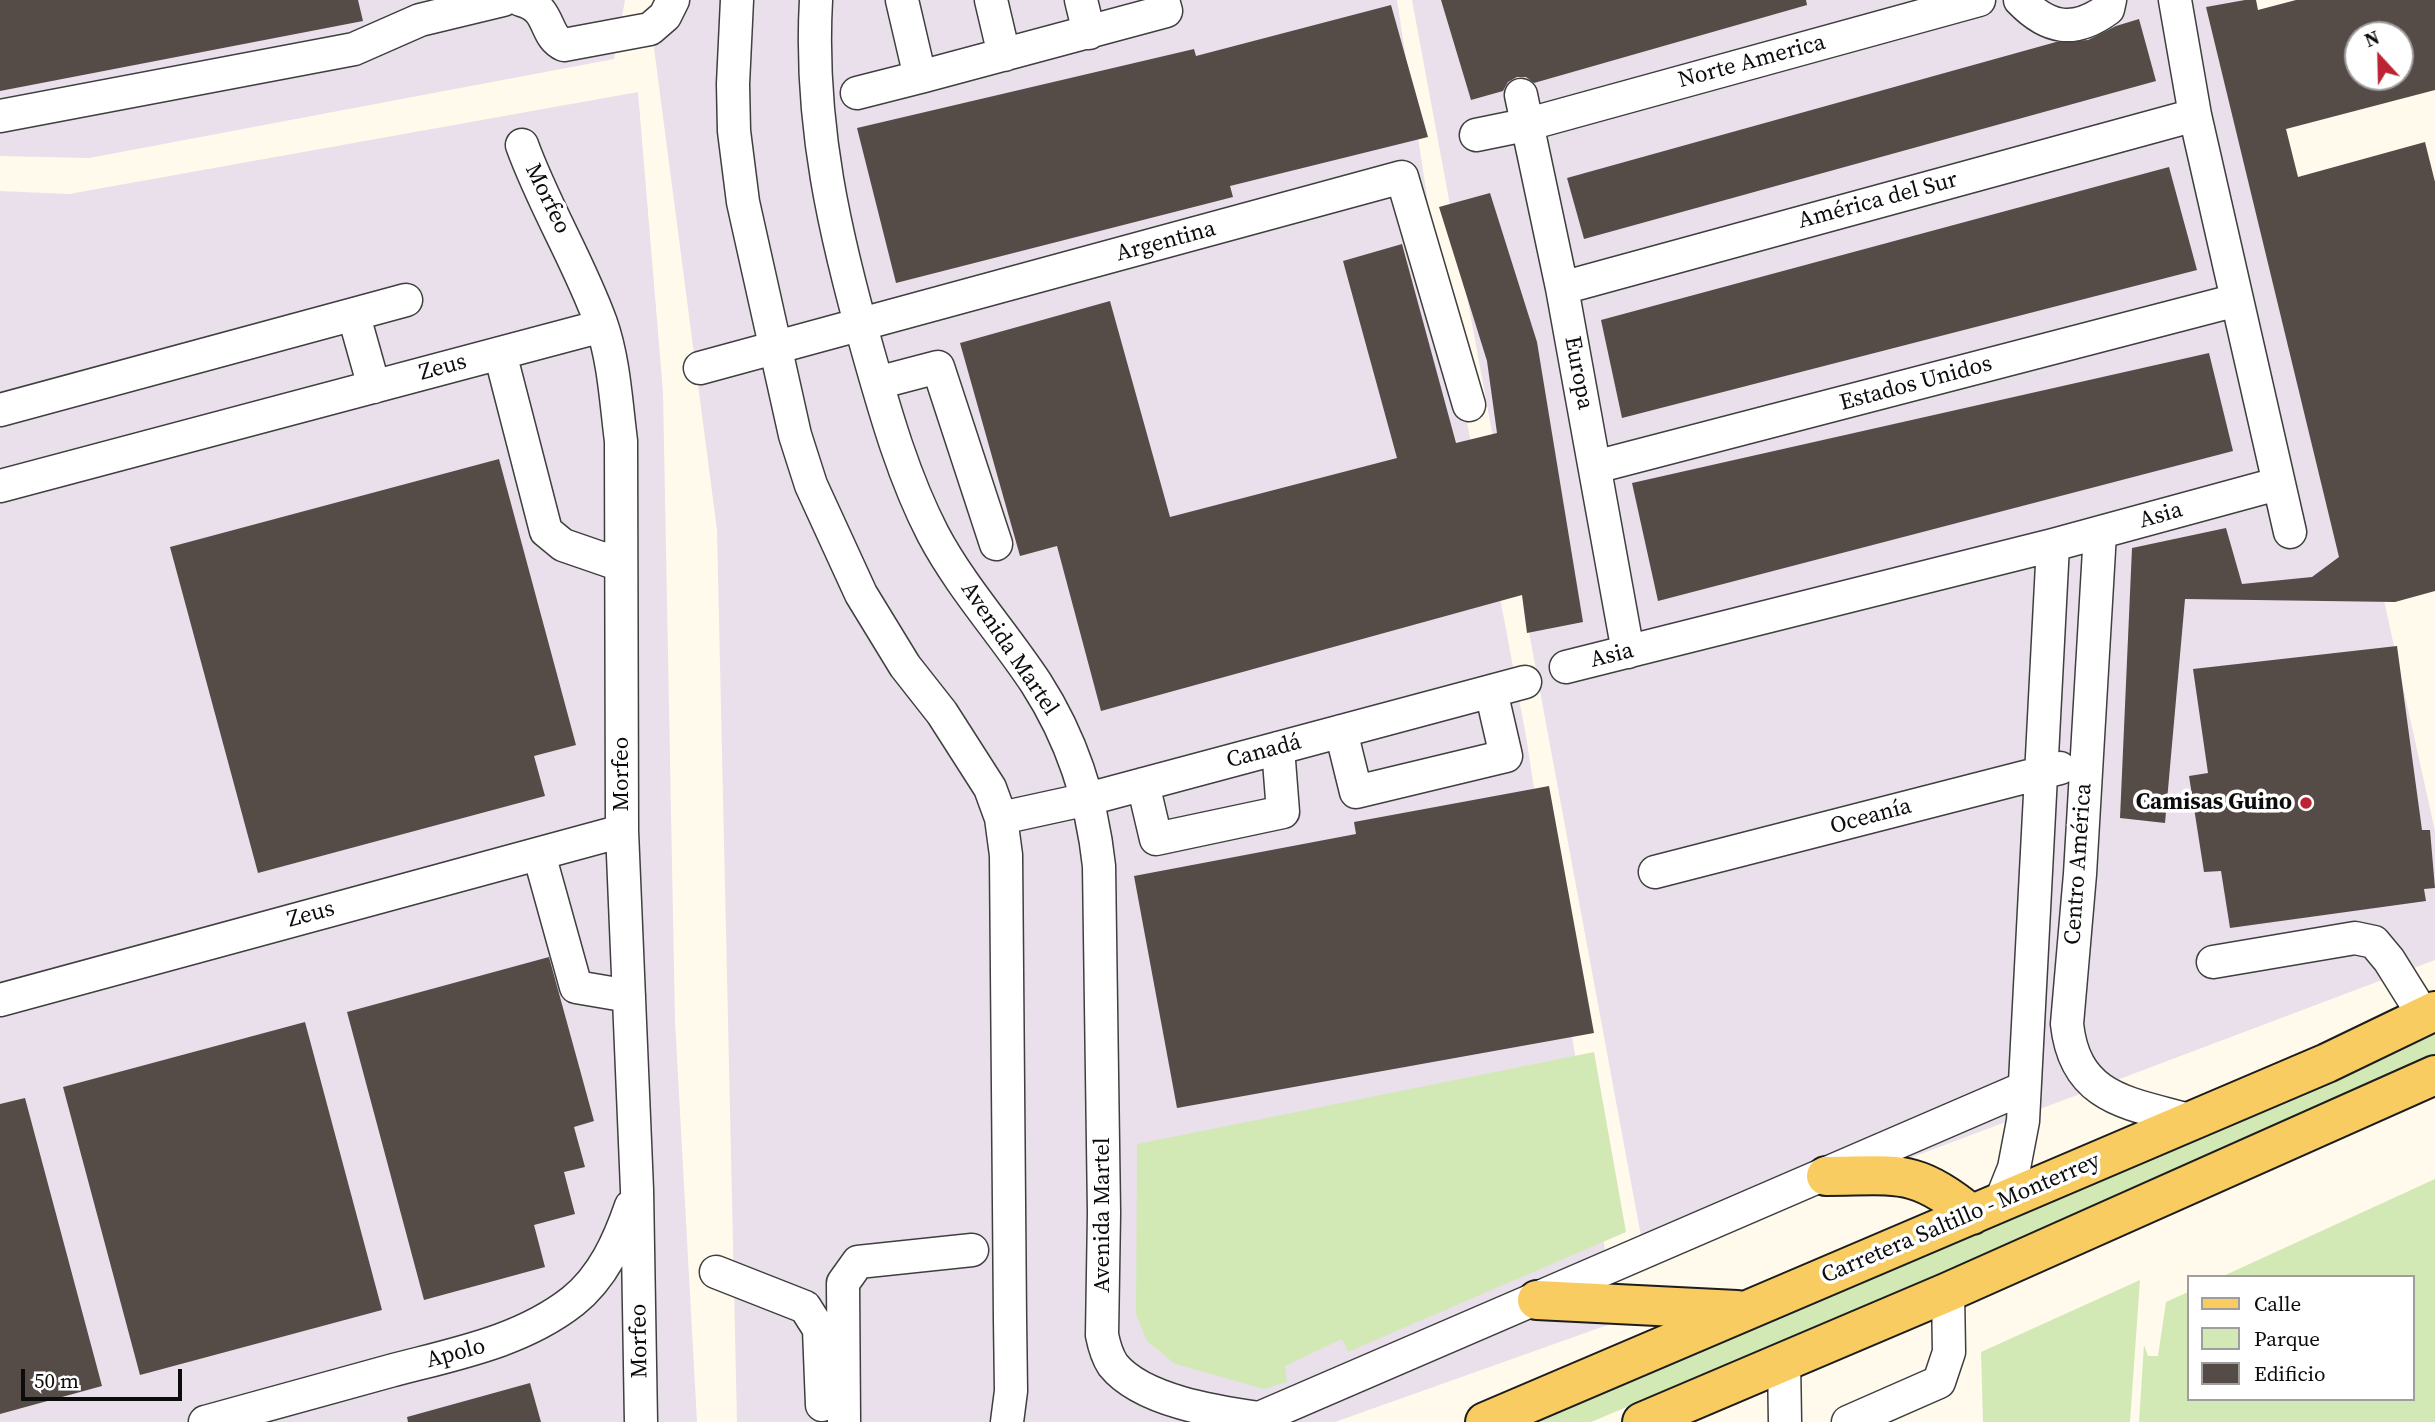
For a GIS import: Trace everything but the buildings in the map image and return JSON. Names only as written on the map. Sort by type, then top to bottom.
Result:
[{"type":"main road","name":"Carretera Saltillo - Monterrey","points":[[1485,1422],[2327,1063],[2430,1014]]},
{"type":"main road","points":[[1642,1422],[1948,1292],[2435,1075]]},
{"type":"main road","points":[[1826,1176],[1902,1176],[1921,1180],[1986,1209]]},
{"type":"main road","points":[[1538,1300],[1750,1311]]},
{"type":"street","points":[[0,116],[354,49],[420,20],[503,0]]},
{"type":"street","points":[[533,2],[547,18],[555,39],[564,45],[650,29],[665,16],[673,0]]},
{"type":"street","points":[[737,0],[733,50],[734,131],[743,202],[795,435],[831,535],[861,594],[905,666],[969,751],[990,788],[1001,818],[1006,855],[1011,1391],[1007,1422]]},
{"type":"street","name":"Avenida Martel","points":[[816,0],[813,52],[821,157],[861,325],[900,453],[934,536],[1050,707],[1080,772],[1088,799],[1099,866],[1104,1213],[1102,1335],[1106,1351],[1114,1365],[1143,1388],[1210,1411],[1255,1420]]},
{"type":"street","points":[[902,0],[920,77]]},
{"type":"street","points":[[991,0],[1004,55]]},
{"type":"street","points":[[1081,0],[1089,33]]},
{"type":"street","points":[[857,93],[1166,11],[1163,0]]},
{"type":"street","name":"Norte America","points":[[1523,110],[1979,0]]},
{"type":"street","points":[[2020,0],[2038,18],[2067,26],[2090,23],[2108,9],[2110,0]]},
{"type":"street","points":[[2175,0],[2195,115],[2290,532]]},
{"type":"street","points":[[1476,135],[1523,110]]},
{"type":"street","name":"Europa","points":[[1523,110],[1562,288],[1628,652]]},
{"type":"street","name":"América del Sur","points":[[1562,288],[2195,115]]},
{"type":"street","name":"Morfeo","points":[[522,145],[535,180],[560,225],[602,326],[613,378],[621,441],[622,831],[637,1190],[641,1422]]},
{"type":"street","name":"Argentina","points":[[700,368],[1402,177],[1469,405]]},
{"type":"street","points":[[0,410],[406,300]]},
{"type":"street","name":"Estados Unidos","points":[[1595,467],[2237,300]]},
{"type":"street","points":[[354,316],[374,387]]},
{"type":"street","name":"Zeus","points":[[0,486],[602,326]]},
{"type":"street","points":[[500,353],[546,530],[563,545],[621,565]]},
{"type":"street","points":[[877,383],[938,367],[996,544]]},
{"type":"street","name":"Asia","points":[[1566,667],[2100,533],[2277,484]]},
{"type":"street","name":"Centro América","points":[[2100,533],[2087,763],[2067,1024],[2069,1045],[2085,1078],[2099,1089],[2118,1100],[2189,1120]]},
{"type":"street","name":"Centro América","points":[[1986,1209],[2017,1156],[2024,1088],[2031,1003],[2053,545]]},
{"type":"street","name":"Canadá","points":[[1001,818],[1088,799],[1525,682]]},
{"type":"street","points":[[1341,731],[1356,792],[1506,756],[1490,691]]},
{"type":"street","points":[[1143,784],[1156,839],[1283,812],[1278,748]]},
{"type":"street","name":"Oceanía","points":[[1655,872],[2040,772],[2087,763]]},
{"type":"street","name":"Zeus","points":[[0,1000],[622,831]]},
{"type":"street","points":[[539,854],[576,987],[629,996]]},
{"type":"street","points":[[2213,962],[2355,938],[2374,942],[2430,1014]]},
{"type":"street","points":[[1255,1420],[1826,1176],[2024,1088]]},
{"type":"street","name":"Apolo","points":[[205,1422],[498,1342],[544,1322],[576,1299],[600,1272],[618,1244],[637,1190]]},
{"type":"street","points":[[844,1422],[843,1283],[858,1262],[972,1250]]},
{"type":"street","points":[[716,1272],[805,1307],[819,1329],[822,1422]]},
{"type":"street","points":[[1849,1422],[1939,1382],[1949,1352],[1948,1292]]},
{"type":"street","points":[[1784,1360],[1785,1422]]},
{"type":"shaded area","points":[[0,0],[625,0],[614,59],[89,158],[0,156]]},
{"type":"shaded area","points":[[662,0],[1397,0],[1437,262],[1526,736],[1616,1322],[1335,1422],[737,1422],[717,530],[654,48]]},
{"type":"shaded area","points":[[1412,0],[2251,0],[2435,831],[2435,960],[1645,1258]]},
{"type":"shaded area","points":[[638,92],[663,392],[675,1021],[697,1422],[0,1422],[0,191],[69,194]]},
{"type":"green space","points":[[2435,1030],[2435,1059],[1963,1266],[1591,1422],[1529,1422]]},
{"type":"green space","points":[[1594,1052],[1626,1232],[1348,1352],[1342,1339],[1285,1366],[1287,1382],[1264,1389],[1175,1364],[1147,1341],[1136,1314],[1137,1144]]},
{"type":"green space","points":[[2435,1179],[2435,1422],[2139,1422],[2144,1345],[2148,1356],[2158,1356],[2166,1302],[2186,1293],[2186,1401],[2414,1401],[2414,1275],[2225,1275]]},
{"type":"green space","points":[[2140,1280],[2130,1422],[1983,1422],[1981,1352]]},
{"type":"place","name":"Camisas Guino","points":[[2306,803]]}]
